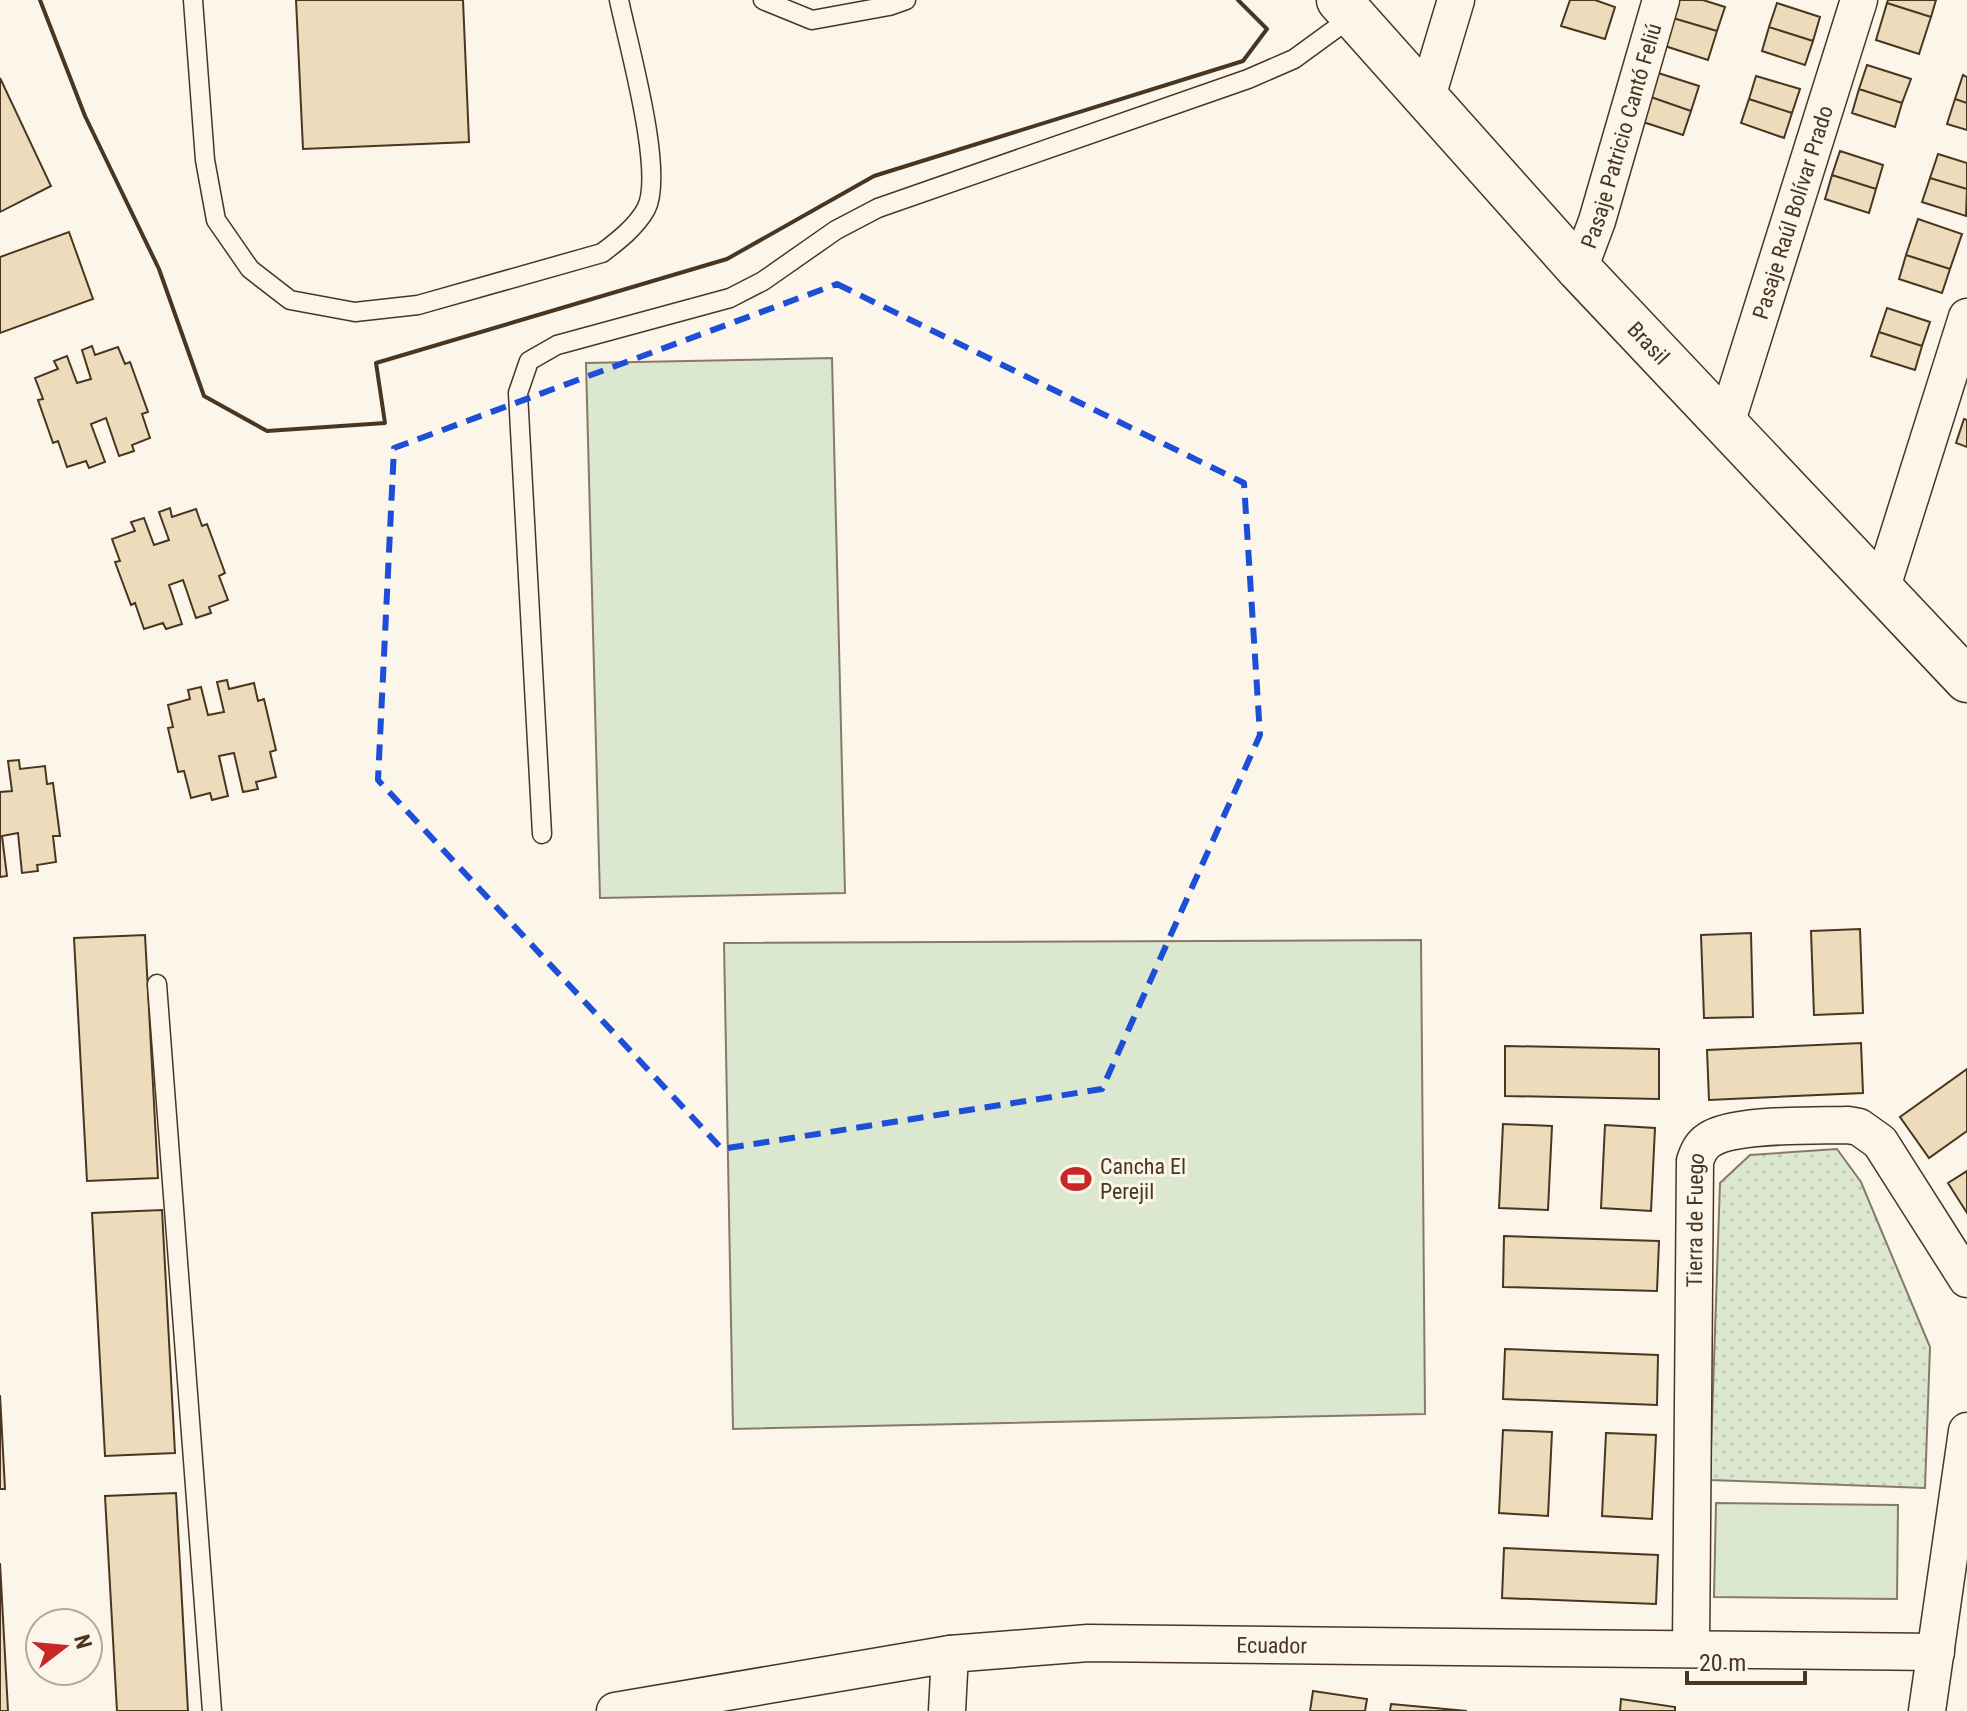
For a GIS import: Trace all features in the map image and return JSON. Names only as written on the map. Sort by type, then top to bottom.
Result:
[{"type":"main road","name":"Brasil","points":[[1346,8],[1579,269],[1967,680]]},
{"type":"street","points":[[1426,100],[1456,0]]},
{"type":"street","name":"Pasaje Patricio Cantó Feliú","points":[[1579,269],[1597,221],[1661,0]]},
{"type":"street","name":"Pasaje Raúl Bolívar Prado","points":[[1726,424],[1859,0]]},
{"type":"street","points":[[1882,587],[1967,317]]},
{"type":"street","name":"Tierra de Fuego","points":[[1691,1648],[1695,1161],[1700,1148],[1709,1139],[1734,1130],[1859,1127],[1880,1142],[1967,1279]]},
{"type":"street","points":[[1927,1711],[1967,1431]]},
{"type":"street","name":"Ecuador","points":[[615,1711],[950,1654],[1088,1643],[1936,1652]]},
{"type":"street","points":[[947,1711],[950,1654]]},
{"type":"lane","points":[[193,0],[205,160],[216,220],[250,269],[290,300],[355,312],[418,305],[602,253],[622,238],[647,208],[653,176],[646,122],[619,0]]},
{"type":"lane","points":[[763,0],[812,20],[906,0]]},
{"type":"lane","points":[[542,834],[518,393],[529,361],[557,345],[730,298],[763,281],[836,230],[878,208],[1248,79],[1294,59],[1346,8]]},
{"type":"lane","points":[[157,984],[212,1711]]},
{"type":"highlighted area","points":[[837,284],[1244,483],[1260,735],[1102,1089],[722,1149],[378,780],[394,448]]},
{"type":"green space","points":[[832,358],[845,893],[600,898],[586,363]]},
{"type":"green space","name":"Cancha El Perejil","points":[[1421,940],[1425,1414],[733,1429],[724,943]]},
{"type":"green space","points":[[1837,1149],[1861,1182],[1930,1347],[1925,1488],[1710,1480],[1720,1183],[1750,1155]]},
{"type":"green space","points":[[1716,1503],[1898,1505],[1897,1599],[1714,1597]]},
{"type":"building","points":[[296,0],[463,0],[469,142],[303,149]]},
{"type":"building","points":[[1570,0],[1595,0],[1615,7],[1605,39],[1561,26]]},
{"type":"building","points":[[1679,0],[1703,0],[1725,7],[1717,31],[1673,18]]},
{"type":"building","points":[[1888,0],[1936,0],[1931,17],[1887,3]]},
{"type":"building","points":[[1777,3],[1820,17],[1813,41],[1769,27]]},
{"type":"building","points":[[1887,3],[1931,17],[1919,54],[1876,40]]},
{"type":"building","points":[[1673,18],[1717,31],[1708,60],[1665,46]]},
{"type":"building","points":[[1769,27],[1813,41],[1805,65],[1762,51]]},
{"type":"building","points":[[1867,65],[1911,79],[1902,103],[1859,89]]},
{"type":"building","points":[[1655,72],[1699,86],[1691,111],[1648,96]]},
{"type":"building","points":[[1963,75],[1967,77],[1967,103],[1955,99]]},
{"type":"building","points":[[1756,76],[1800,89],[1792,113],[1749,99]]},
{"type":"building","points":[[0,78],[51,186],[0,212]]},
{"type":"building","points":[[1859,89],[1902,103],[1895,127],[1852,113]]},
{"type":"building","points":[[1648,96],[1691,111],[1683,135],[1640,121]]},
{"type":"building","points":[[1749,99],[1792,113],[1784,138],[1741,123]]},
{"type":"building","points":[[1955,99],[1967,103],[1967,130],[1947,124]]},
{"type":"building","points":[[1840,151],[1883,165],[1876,189],[1832,175]]},
{"type":"building","points":[[1938,154],[1967,163],[1967,189],[1930,178]]},
{"type":"building","points":[[1832,175],[1876,189],[1869,213],[1825,199]]},
{"type":"building","points":[[1930,178],[1967,189],[1966,216],[1922,202]]},
{"type":"building","points":[[1918,219],[1962,234],[1950,269],[1906,255]]},
{"type":"building","points":[[69,232],[93,299],[0,333],[0,257]]},
{"type":"building","points":[[1906,255],[1950,269],[1942,293],[1899,279]]},
{"type":"building","points":[[1887,308],[1930,322],[1922,346],[1879,332]]},
{"type":"building","points":[[1879,332],[1922,346],[1915,370],[1871,356]]},
{"type":"building","points":[[92,346],[95,355],[118,347],[125,364],[130,362],[148,412],[142,414],[150,438],[132,445],[134,451],[119,456],[106,418],[91,424],[105,462],[89,468],[86,461],[67,467],[58,441],[53,443],[38,400],[43,399],[35,378],[58,369],[54,361],[67,356],[77,383],[91,379],[82,350]]},
{"type":"building","points":[[1964,419],[1967,420],[1967,447],[1956,443]]},
{"type":"building","points":[[170,508],[172,517],[196,509],[202,526],[207,524],[225,573],[219,576],[228,600],[209,607],[211,613],[196,618],[183,580],[169,585],[182,624],[166,629],[163,623],[144,629],[115,562],[120,561],[112,539],[135,531],[131,522],[144,518],[154,545],[169,540],[159,512]]},
{"type":"building","points":[[227,680],[229,689],[254,683],[258,701],[264,699],[276,750],[270,752],[276,777],[256,782],[258,789],[243,792],[234,753],[219,756],[228,796],[212,800],[210,793],[191,798],[184,771],[178,772],[168,728],[173,727],[168,705],[190,699],[188,690],[201,687],[208,715],[224,712],[217,682]]},
{"type":"building","points":[[19,760],[20,769],[45,766],[47,784],[53,783],[60,836],[53,836],[56,862],[37,865],[38,871],[22,873],[18,833],[2,836],[7,876],[0,877],[0,792],[12,791],[8,761]]},
{"type":"building","points":[[1860,929],[1863,1013],[1814,1015],[1811,931]]},
{"type":"building","points":[[1751,933],[1753,1017],[1704,1018],[1701,935]]},
{"type":"building","points":[[145,935],[158,1178],[87,1181],[74,938]]},
{"type":"building","points":[[1861,1043],[1863,1093],[1709,1100],[1707,1050]]},
{"type":"building","points":[[1505,1046],[1659,1049],[1659,1099],[1505,1096]]},
{"type":"building","points":[[1967,1069],[1967,1131],[1929,1158],[1900,1117]]},
{"type":"building","points":[[1503,1124],[1552,1126],[1548,1210],[1499,1208]]},
{"type":"building","points":[[1605,1125],[1655,1128],[1651,1211],[1601,1208]]},
{"type":"building","points":[[1967,1171],[1967,1213],[1948,1183]]},
{"type":"building","points":[[162,1210],[175,1453],[105,1456],[92,1213]]},
{"type":"building","points":[[1504,1236],[1659,1241],[1657,1291],[1503,1287]]},
{"type":"building","points":[[1505,1349],[1658,1355],[1657,1405],[1503,1399]]},
{"type":"building","points":[[0,1395],[5,1489],[0,1489]]},
{"type":"building","points":[[1503,1430],[1552,1432],[1548,1516],[1499,1513]]},
{"type":"building","points":[[1606,1433],[1656,1435],[1652,1519],[1602,1516]]},
{"type":"building","points":[[176,1493],[188,1711],[117,1711],[105,1496]]},
{"type":"building","points":[[1504,1548],[1658,1555],[1656,1604],[1502,1598]]},
{"type":"building","points":[[0,1563],[8,1711],[0,1711]]},
{"type":"building","points":[[1313,1691],[1367,1699],[1365,1711],[1310,1711]]},
{"type":"building","points":[[1621,1699],[1675,1707],[1675,1711],[1620,1711]]},
{"type":"building","points":[[1391,1704],[1467,1711],[1390,1711]]},
{"type":"wall","points":[[40,0],[85,116],[159,269],[204,396],[267,431],[385,423],[376,363],[727,259],[874,176],[1243,61],[1267,29],[1238,0]]},
{"type":"place","name":"Cancha El Perejil","points":[[1076,1179]]}]
